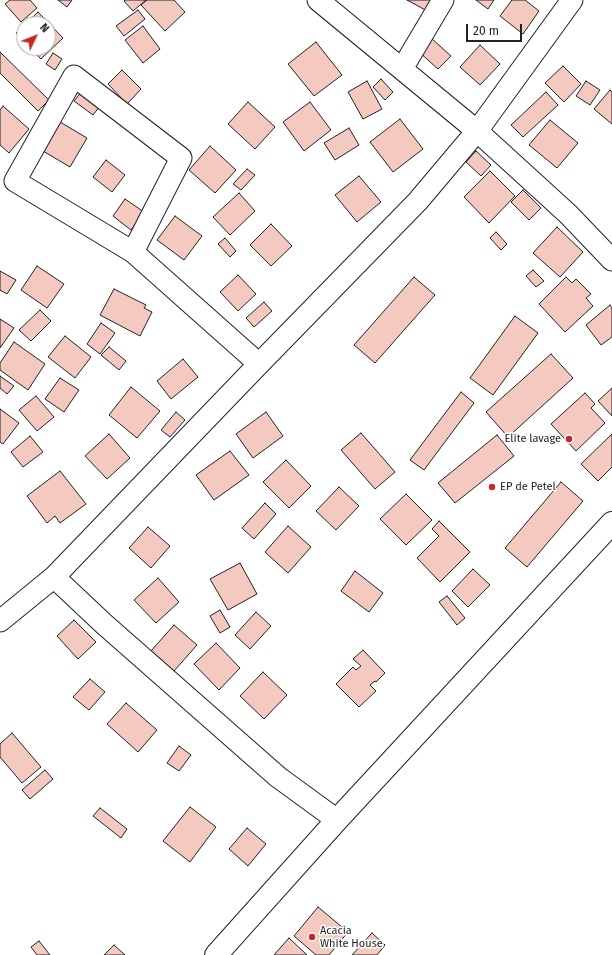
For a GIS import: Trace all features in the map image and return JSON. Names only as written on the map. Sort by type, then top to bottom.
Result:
[{"type":"highway","points":[[216,955],[337,820],[612,523]]},
{"type":"street","points":[[318,0],[477,131],[568,214],[612,260]]},
{"type":"street","points":[[402,69],[443,0]]},
{"type":"street","points":[[0,621],[54,577],[418,201],[477,131],[572,0]]},
{"type":"street","points":[[133,252],[181,158],[74,76],[15,181],[133,252],[259,364]]},
{"type":"street","points":[[54,577],[110,629],[278,777],[337,820]]},
{"type":"building","points":[[10,0],[30,0],[37,8],[28,16],[16,16],[5,4]]},
{"type":"building","points":[[58,0],[72,0],[67,7]]},
{"type":"building","points":[[146,0],[133,11],[124,1]]},
{"type":"building","points":[[147,0],[174,0],[185,12],[165,31],[141,5]]},
{"type":"building","points":[[407,0],[433,0],[429,12]]},
{"type":"building","points":[[476,0],[494,0],[488,9]]},
{"type":"building","points":[[512,0],[525,0],[539,11],[523,34],[500,16]]},
{"type":"building","points":[[138,10],[145,19],[124,36],[116,26]]},
{"type":"building","points":[[38,12],[42,16],[34,16]]},
{"type":"building","points":[[143,26],[160,49],[143,63],[125,40]]},
{"type":"building","points":[[56,31],[63,38],[56,45]]},
{"type":"building","points":[[430,37],[451,56],[438,69],[418,51]]},
{"type":"building","points":[[316,42],[342,75],[314,96],[288,64]]},
{"type":"building","points":[[480,45],[500,64],[480,85],[460,67]]},
{"type":"building","points":[[0,52],[49,100],[38,111],[0,73]]},
{"type":"building","points":[[56,55],[62,59],[55,70],[46,64],[51,56]]},
{"type":"building","points":[[563,66],[581,84],[564,102],[545,83]]},
{"type":"building","points":[[122,70],[141,89],[127,104],[108,84]]},
{"type":"building","points":[[381,79],[393,92],[385,100],[373,87]]},
{"type":"building","points":[[367,81],[382,109],[363,119],[348,92]]},
{"type":"building","points":[[586,81],[600,90],[590,105],[576,96]]},
{"type":"building","points":[[610,90],[612,92],[612,124],[594,109]]},
{"type":"building","points":[[82,91],[100,106],[93,115],[74,101]]},
{"type":"building","points":[[546,92],[558,105],[523,137],[511,125]]},
{"type":"building","points":[[248,102],[275,127],[255,149],[228,124]]},
{"type":"building","points":[[310,102],[331,130],[304,151],[283,122]]},
{"type":"building","points":[[3,106],[29,129],[9,153],[0,145],[0,110]]},
{"type":"building","points":[[55,119],[87,138],[70,167],[38,148]]},
{"type":"building","points":[[400,119],[423,149],[393,172],[370,142]]},
{"type":"building","points":[[550,120],[578,143],[557,168],[529,145]]},
{"type":"building","points":[[349,128],[359,145],[335,160],[324,143]]},
{"type":"building","points":[[210,146],[236,170],[215,193],[189,170]]},
{"type":"building","points":[[476,151],[491,165],[481,176],[466,162]]},
{"type":"building","points":[[106,160],[125,175],[112,192],[93,177]]},
{"type":"building","points":[[247,169],[255,175],[241,190],[233,184]]},
{"type":"building","points":[[490,171],[515,196],[489,223],[464,197]]},
{"type":"building","points":[[359,176],[381,202],[357,222],[335,195]]},
{"type":"building","points":[[523,190],[541,208],[529,220],[511,202]]},
{"type":"building","points":[[239,193],[255,211],[230,235],[213,217]]},
{"type":"building","points":[[125,199],[144,212],[131,230],[113,216]]},
{"type":"building","points":[[175,216],[202,236],[184,260],[157,240]]},
{"type":"building","points":[[271,224],[292,246],[271,266],[250,245]]},
{"type":"building","points":[[557,227],[583,252],[560,277],[533,253]]},
{"type":"building","points":[[496,232],[507,244],[501,250],[490,238]]},
{"type":"building","points":[[225,238],[236,251],[230,257],[218,244]]},
{"type":"building","points":[[37,266],[64,284],[47,308],[21,290]]},
{"type":"building","points":[[533,270],[544,281],[536,287],[526,276]]},
{"type":"building","points":[[0,271],[16,280],[7,294],[0,290]]},
{"type":"building","points":[[238,275],[256,294],[238,311],[220,292]]},
{"type":"building","points":[[414,277],[435,295],[375,363],[354,345]]},
{"type":"building","points":[[566,277],[572,283],[576,279],[591,294],[586,298],[593,306],[565,332],[539,304]]},
{"type":"building","points":[[114,289],[146,305],[144,308],[152,312],[140,336],[100,315]]},
{"type":"building","points":[[264,302],[272,311],[254,327],[246,318]]},
{"type":"building","points":[[610,305],[612,308],[612,337],[601,345],[586,325]]},
{"type":"building","points":[[40,310],[51,321],[31,341],[19,330]]},
{"type":"building","points":[[515,316],[538,333],[493,395],[470,378]]},
{"type":"building","points":[[0,319],[14,328],[0,348]]},
{"type":"building","points":[[101,323],[115,333],[100,354],[87,344]]},
{"type":"building","points":[[65,336],[91,357],[75,378],[48,357]]},
{"type":"building","points":[[14,342],[45,364],[28,390],[0,370],[0,363]]},
{"type":"building","points":[[109,347],[126,361],[119,370],[101,355]]},
{"type":"building","points":[[551,354],[573,378],[508,437],[486,412]]},
{"type":"building","points":[[183,359],[198,377],[171,399],[157,381]]},
{"type":"building","points":[[0,376],[14,386],[7,394],[0,388]]},
{"type":"building","points":[[60,378],[79,390],[64,412],[45,399]]},
{"type":"building","points":[[131,387],[160,411],[137,438],[109,415]]},
{"type":"building","points":[[612,388],[612,416],[598,401]]},
{"type":"building","points":[[461,392],[474,403],[424,470],[410,460]]},
{"type":"building","points":[[585,393],[595,404],[591,408],[605,423],[576,451],[551,424]]},
{"type":"building","points":[[36,396],[54,417],[37,431],[19,410]]},
{"type":"building","points":[[0,409],[19,423],[3,444],[0,442]]},
{"type":"building","points":[[176,412],[185,420],[170,437],[161,430]]},
{"type":"building","points":[[266,412],[283,436],[253,458],[236,434]]},
{"type":"building","points":[[361,433],[395,472],[375,489],[341,450]]},
{"type":"building","points":[[109,434],[130,458],[107,479],[85,456]]},
{"type":"building","points":[[612,434],[612,467],[598,481],[581,464]]},
{"type":"building","points":[[497,435],[514,456],[455,503],[438,483]]},
{"type":"building","points":[[30,436],[43,452],[23,467],[11,452]]},
{"type":"building","points":[[230,451],[249,475],[214,500],[196,475]]},
{"type":"building","points":[[286,460],[311,486],[289,508],[263,482]]},
{"type":"building","points":[[60,471],[86,504],[60,523],[55,516],[47,523],[27,496]]},
{"type":"building","points":[[561,482],[583,501],[527,567],[505,548]]},
{"type":"building","points":[[339,487],[359,506],[336,530],[316,511]]},
{"type":"building","points":[[406,494],[432,520],[406,545],[380,519]]},
{"type":"building","points":[[265,503],[276,514],[254,539],[242,528]]},
{"type":"building","points":[[439,521],[470,552],[440,582],[417,558],[439,536],[432,529]]},
{"type":"building","points":[[288,526],[311,547],[288,573],[265,552]]},
{"type":"building","points":[[148,527],[170,546],[151,568],[129,548]]},
{"type":"building","points":[[240,563],[257,594],[228,610],[210,579]]},
{"type":"building","points":[[473,569],[490,585],[468,607],[452,591]]},
{"type":"building","points":[[355,571],[383,593],[369,612],[341,591]]},
{"type":"building","points":[[158,578],[179,602],[156,623],[134,600]]},
{"type":"building","points":[[447,596],[465,618],[457,625],[439,602]]},
{"type":"building","points":[[220,610],[230,627],[220,633],[210,616]]},
{"type":"building","points":[[256,612],[271,626],[250,649],[235,635]]},
{"type":"building","points":[[74,620],[96,642],[78,659],[57,636]]},
{"type":"building","points":[[174,625],[197,645],[174,671],[151,651]]},
{"type":"building","points":[[216,643],[240,668],[219,690],[194,664]]},
{"type":"building","points":[[363,650],[385,673],[376,682],[375,681],[370,685],[376,691],[359,707],[336,684],[353,667],[356,670],[361,666],[353,659]]},
{"type":"building","points":[[263,672],[287,695],[264,719],[240,696]]},
{"type":"building","points":[[90,679],[105,692],[89,710],[73,697]]},
{"type":"building","points":[[126,703],[157,730],[138,752],[107,724]]},
{"type":"building","points":[[12,733],[41,767],[22,783],[0,757],[0,744]]},
{"type":"building","points":[[179,746],[191,755],[179,771],[167,763]]},
{"type":"building","points":[[45,770],[53,779],[30,799],[22,790]]},
{"type":"building","points":[[190,807],[216,827],[190,862],[163,841]]},
{"type":"building","points":[[100,808],[127,829],[121,838],[93,816]]},
{"type":"building","points":[[247,828],[266,844],[248,866],[229,849]]},
{"type":"building","points":[[318,907],[348,932],[329,955],[316,955],[294,936]]},
{"type":"building","points":[[372,933],[385,945],[377,955],[352,955]]},
{"type":"building","points":[[289,938],[307,955],[274,955]]},
{"type":"building","points":[[39,941],[50,955],[37,955],[31,947]]},
{"type":"building","points":[[114,945],[125,955],[104,955]]},
{"type":"place","name":"Elite lavage","points":[[569,439]]},
{"type":"place","name":"EP de Petel","points":[[492,487]]},
{"type":"place","name":"Acacia White House","points":[[312,937]]}]
